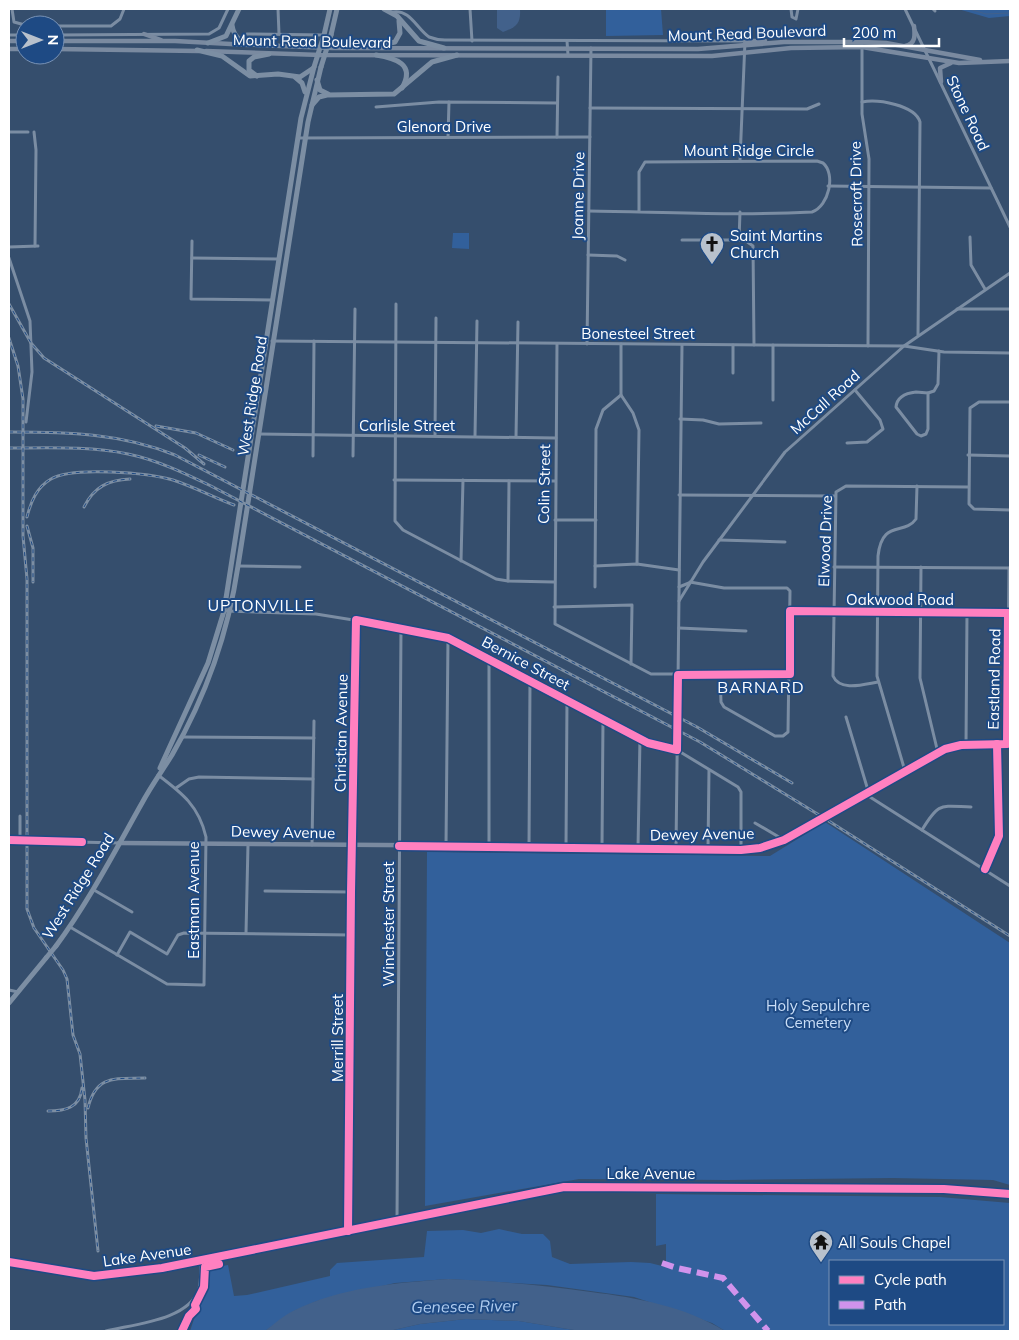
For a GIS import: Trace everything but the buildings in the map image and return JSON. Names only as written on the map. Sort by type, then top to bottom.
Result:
[{"type":"highway","points":[[208,43],[225,37],[239,9]]},
{"type":"highway","name":"West Ridge Road","points":[[157,775],[208,663],[224,611],[305,97],[329,18],[329,9]]},
{"type":"highway","name":"West Ridge Road","points":[[9,1003],[70,927],[157,775],[181,737],[215,664],[230,612],[238,566],[310,110],[317,78],[339,9]]},
{"type":"highway","points":[[384,9],[393,12],[419,41],[444,48]]},
{"type":"highway","points":[[371,47],[390,44],[398,38],[400,26],[393,12]]},
{"type":"highway","points":[[233,20],[233,30],[236,38],[244,42],[260,45]]},
{"type":"highway","points":[[197,50],[224,57],[249,76],[278,74],[294,77],[306,75],[314,67]]},
{"type":"highway","points":[[260,76],[250,72],[248,62],[254,57],[269,54]]},
{"type":"highway","points":[[376,55],[395,59],[403,64],[406,78],[398,92]]},
{"type":"highway","points":[[310,110],[318,98],[330,95],[389,95],[398,92],[432,62],[457,55]]},
{"type":"highway","points":[[294,77],[303,84],[305,97]]},
{"type":"highway","points":[[317,78],[320,90],[330,95]]},
{"type":"main road","points":[[901,46],[909,45],[913,42],[915,35],[914,26]]},
{"type":"main road","points":[[144,34],[175,41]]},
{"type":"main road","name":"Mount Read Boulevard","points":[[65,41],[175,41],[260,45],[444,48],[698,49],[745,43],[784,42],[901,46],[986,61]]},
{"type":"main road","name":"Mount Read Boulevard","points":[[65,49],[197,50],[269,54],[712,56],[792,48],[862,45],[930,59],[955,62],[1010,60]]},
{"type":"main road","points":[[941,82],[940,68],[945,64],[955,62]]},
{"type":"main road","name":"Dewey Avenue","points":[[119,843],[741,850],[760,848],[784,840],[950,747],[1008,744]]},
{"type":"main road","name":"Lake Avenue","points":[[298,1242],[552,1189],[576,1186],[944,1189],[1010,1194]]},
{"type":"main road","name":"Lake Avenue","points":[[9,1262],[100,1276],[201,1261],[289,1244]]},
{"type":"street","points":[[12,9],[15,22]]},
{"type":"street","points":[[65,26],[111,26],[120,19],[124,9]]},
{"type":"street","name":"Mount Read Boulevard","points":[[65,35],[212,34],[220,26],[228,9]]},
{"type":"street","points":[[278,9],[279,34]]},
{"type":"street","points":[[470,9],[472,40]]},
{"type":"street","points":[[791,9],[792,17],[796,19],[798,9]]},
{"type":"street","name":"Stone Road","points":[[905,9],[1010,227]]},
{"type":"street","name":"Mount Read Boulevard","points":[[393,12],[406,15],[432,38],[745,43]]},
{"type":"street","name":"Mount Read Boulevard","points":[[246,34],[324,35]]},
{"type":"street","points":[[567,41],[568,56]]},
{"type":"street","points":[[740,160],[745,43]]},
{"type":"street","name":"Rosecroft Drive","points":[[862,45],[862,120],[869,149],[868,346]]},
{"type":"street","name":"Joanne Drive","points":[[587,344],[591,48]]},
{"type":"street","points":[[557,137],[558,77]]},
{"type":"street","points":[[862,102],[882,101],[910,110],[917,115],[920,122],[918,336]]},
{"type":"street","points":[[376,107],[449,102],[557,103]]},
{"type":"street","points":[[448,137],[449,102]]},
{"type":"street","points":[[590,108],[809,108],[819,104]]},
{"type":"street","points":[[9,132],[28,132]]},
{"type":"street","points":[[9,247],[37,246],[36,150],[34,132]]},
{"type":"street","name":"Glenora Drive","points":[[298,138],[590,137]]},
{"type":"street","name":"Mount Ridge Circle","points":[[639,212],[640,169],[645,162],[740,160],[823,162],[828,169],[828,186]]},
{"type":"street","points":[[589,211],[812,212],[821,208],[826,202],[828,186],[991,188]]},
{"type":"street","points":[[739,240],[740,212]]},
{"type":"street","points":[[970,237],[971,264],[986,289]]},
{"type":"street","points":[[192,240],[191,299],[266,299],[273,301]]},
{"type":"street","points":[[682,240],[739,240],[750,243],[754,251],[754,345]]},
{"type":"street","points":[[588,255],[617,256],[625,260]]},
{"type":"street","points":[[9,258],[30,321],[32,372],[26,422]]},
{"type":"street","points":[[192,258],[279,259]]},
{"type":"street","name":"McCall Road","points":[[679,601],[718,540],[785,452],[904,346],[1010,273]]},
{"type":"street","points":[[396,304],[393,514],[397,524],[496,579],[554,582]]},
{"type":"street","points":[[353,456],[355,309]]},
{"type":"street","points":[[957,309],[1010,309]]},
{"type":"street","points":[[434,436],[436,318]]},
{"type":"street","points":[[475,436],[477,320]]},
{"type":"street","points":[[516,437],[518,322]]},
{"type":"street","name":"Bonesteel Street","points":[[266,341],[904,346],[940,351],[1010,353]]},
{"type":"street","points":[[313,456],[314,341]]},
{"type":"street","name":"Colin Street","points":[[557,344],[555,624],[631,664]]},
{"type":"street","points":[[621,344],[620,395],[633,413],[638,430],[637,564]]},
{"type":"street","points":[[676,849],[682,345]]},
{"type":"street","points":[[733,345],[733,373]]},
{"type":"street","points":[[772,400],[773,345]]},
{"type":"street","points":[[928,392],[928,429],[926,434],[921,436],[917,434],[898,412],[896,405],[901,397],[908,393],[934,391],[938,384],[940,351]]},
{"type":"street","points":[[847,443],[867,442],[883,429],[880,420],[855,390]]},
{"type":"street","points":[[595,587],[597,423],[604,410],[620,395]]},
{"type":"street","points":[[1010,402],[978,402],[970,408],[968,456],[969,504],[974,509],[1010,510]]},
{"type":"street","points":[[680,420],[703,420],[719,424],[761,423]]},
{"type":"street","name":"Carlisle Street","points":[[259,434],[556,438]]},
{"type":"street","points":[[968,456],[1010,456]]},
{"type":"street","points":[[394,480],[556,481]]},
{"type":"street","points":[[461,561],[462,480]]},
{"type":"street","points":[[508,581],[509,481]]},
{"type":"street","name":"Elwood Drive","points":[[878,682],[847,685],[836,681],[833,671],[835,496],[838,489],[846,486],[968,487]]},
{"type":"street","points":[[905,771],[878,682],[878,567],[879,549],[884,537],[894,528],[913,523],[916,519],[917,486]]},
{"type":"street","points":[[679,496],[835,496]]},
{"type":"street","points":[[555,520],[596,520]]},
{"type":"street","points":[[718,540],[785,542]]},
{"type":"street","points":[[595,566],[637,564],[679,570]]},
{"type":"street","points":[[238,566],[300,567]]},
{"type":"street","points":[[834,567],[1009,568]]},
{"type":"street","points":[[921,567],[920,678],[938,753]]},
{"type":"street","name":"Eastland Road","points":[[1008,744],[1009,568]]},
{"type":"street","points":[[679,587],[684,587],[690,582],[724,588],[787,588],[790,593],[790,727],[787,734],[779,737],[722,705],[720,674]]},
{"type":"street","points":[[554,607],[632,605],[631,664],[651,674],[790,674]]},
{"type":"street","name":"Bernice Street","points":[[224,611],[311,614],[356,620],[448,638],[652,744],[677,750],[741,789],[741,850]]},
{"type":"street","name":"Oakwood Road","points":[[790,611],[834,613],[1009,613]]},
{"type":"street","points":[[966,745],[967,613]]},
{"type":"street","name":"Christian Avenue","points":[[352,845],[356,620]]},
{"type":"street","name":"Winchester Street","points":[[398,1221],[401,628]]},
{"type":"street","points":[[679,628],[746,631]]},
{"type":"street","points":[[446,846],[448,638]]},
{"type":"street","points":[[489,659],[489,846]]},
{"type":"street","points":[[529,847],[530,681]]},
{"type":"street","points":[[566,848],[567,700]]},
{"type":"street","points":[[846,717],[867,793],[873,799],[1010,886]]},
{"type":"street","points":[[602,848],[604,719]]},
{"type":"street","points":[[312,845],[314,721]]},
{"type":"street","points":[[181,737],[314,738]]},
{"type":"street","points":[[638,848],[640,738]]},
{"type":"street","points":[[985,870],[999,836],[998,744]]},
{"type":"street","points":[[708,849],[709,770]]},
{"type":"street","name":"Eastman Avenue","points":[[117,955],[167,984],[204,985],[205,844],[199,814],[176,788],[157,775]]},
{"type":"street","points":[[176,788],[189,779],[199,777],[313,779]]},
{"type":"street","points":[[922,830],[934,812],[940,807],[971,807]]},
{"type":"street","points":[[20,816],[21,840]]},
{"type":"street","points":[[755,823],[784,840]]},
{"type":"street","name":"Dewey Avenue","points":[[9,840],[119,843]]},
{"type":"street","points":[[246,933],[248,844]]},
{"type":"street","name":"Merrill Street","points":[[348,1232],[352,845]]},
{"type":"street","points":[[93,889],[132,912]]},
{"type":"street","points":[[265,892],[351,892]]},
{"type":"street","points":[[70,927],[117,955],[130,932],[167,954],[181,934],[351,934]]},
{"type":"street","points":[[9,990],[18,992]]},
{"type":"street","points":[[106,1331],[172,1315],[184,1309],[198,1290],[201,1261]]},
{"type":"green space","points":[[606,9],[661,9],[663,35],[606,36]]},
{"type":"green space","points":[[958,9],[1010,9],[1010,16],[989,18]]},
{"type":"green space","points":[[453,233],[469,233],[469,249],[452,248]]},
{"type":"green space","name":"Holy Sepulchre Cemetery","points":[[825,822],[1010,943],[1010,1185],[993,1180],[892,1178],[579,1179],[425,1206],[427,852],[770,856]]},
{"type":"green space","points":[[656,1194],[940,1197],[1010,1203],[1010,1331],[725,1331],[712,1323],[634,1297],[547,1285],[448,1279],[395,1283],[317,1301],[294,1311],[265,1331],[190,1331],[199,1304],[197,1303],[204,1289],[206,1269],[228,1265],[234,1296],[247,1295],[330,1276],[330,1270],[337,1263],[424,1257],[427,1231],[463,1230],[481,1233],[499,1229],[522,1234],[543,1234],[550,1241],[552,1257],[570,1264],[631,1262],[650,1263],[666,1267],[666,1244],[656,1246]]},
{"type":"green space","points":[[466,1319],[519,1321],[580,1331],[389,1331],[420,1324]]},
{"type":"water","points":[[497,9],[520,9],[520,18],[517,24],[503,32],[497,28]]},
{"type":"water","name":"Genesee River","points":[[448,1279],[537,1285],[626,1297],[677,1309],[709,1322],[725,1331],[580,1331],[519,1321],[466,1319],[420,1324],[389,1331],[265,1331],[293,1311],[330,1296],[389,1285]]},
{"type":"waterway","points":[[969,9],[986,14],[1010,13]]},
{"type":"railway","points":[[9,304],[31,343],[44,358],[185,448],[204,464]]},
{"type":"railway","points":[[9,338],[18,366],[23,399],[23,536],[27,579],[27,909],[34,928],[63,970],[67,979],[73,1035],[80,1054],[85,1100],[86,1138],[98,1251]]},
{"type":"railway","points":[[156,426],[196,433],[233,450]]},
{"type":"railway","points":[[9,432],[52,432],[93,435],[134,442],[175,455],[697,727],[792,783]]},
{"type":"railway","points":[[9,448],[113,451],[160,463],[211,486],[700,742],[1010,936]]},
{"type":"railway","points":[[199,455],[225,467]]},
{"type":"railway","points":[[27,517],[38,490],[46,482],[61,475],[93,472],[129,473],[162,477],[234,505]]},
{"type":"railway","points":[[84,507],[92,494],[102,486],[115,481],[130,479]]},
{"type":"railway","points":[[27,526],[33,548],[33,582]]},
{"type":"railway","points":[[88,1108],[96,1089],[102,1084],[116,1079],[145,1078]]},
{"type":"railway","points":[[48,1111],[71,1107],[81,1095],[82,1088]]},
{"type":"marked path","points":[[662,1263],[723,1278],[768,1331]]},
{"type":"cycle path","points":[[348,1231],[356,620],[448,638],[648,743],[677,750],[678,675],[790,674],[790,611],[1008,613],[1007,744],[961,745],[945,749],[784,840],[760,848],[741,850],[399,846]]},
{"type":"cycle path","points":[[985,869],[999,836],[997,744]]},
{"type":"cycle path","points":[[9,840],[82,842]]},
{"type":"cycle path","points":[[9,1262],[94,1276],[162,1268],[564,1187],[944,1189],[1010,1194]]},
{"type":"cycle path","points":[[182,1331],[189,1316],[196,1309],[195,1305],[204,1287],[205,1267],[219,1264]]},
{"type":"place","name":"Saint Martins Church","points":[[712,265]]},
{"type":"place","name":"All Souls Chapel","points":[[821,1263]]},
{"type":"district","name":"UPTONVILLE","points":[[261,605]]},
{"type":"district","name":"BARNARD","points":[[761,687]]}]
